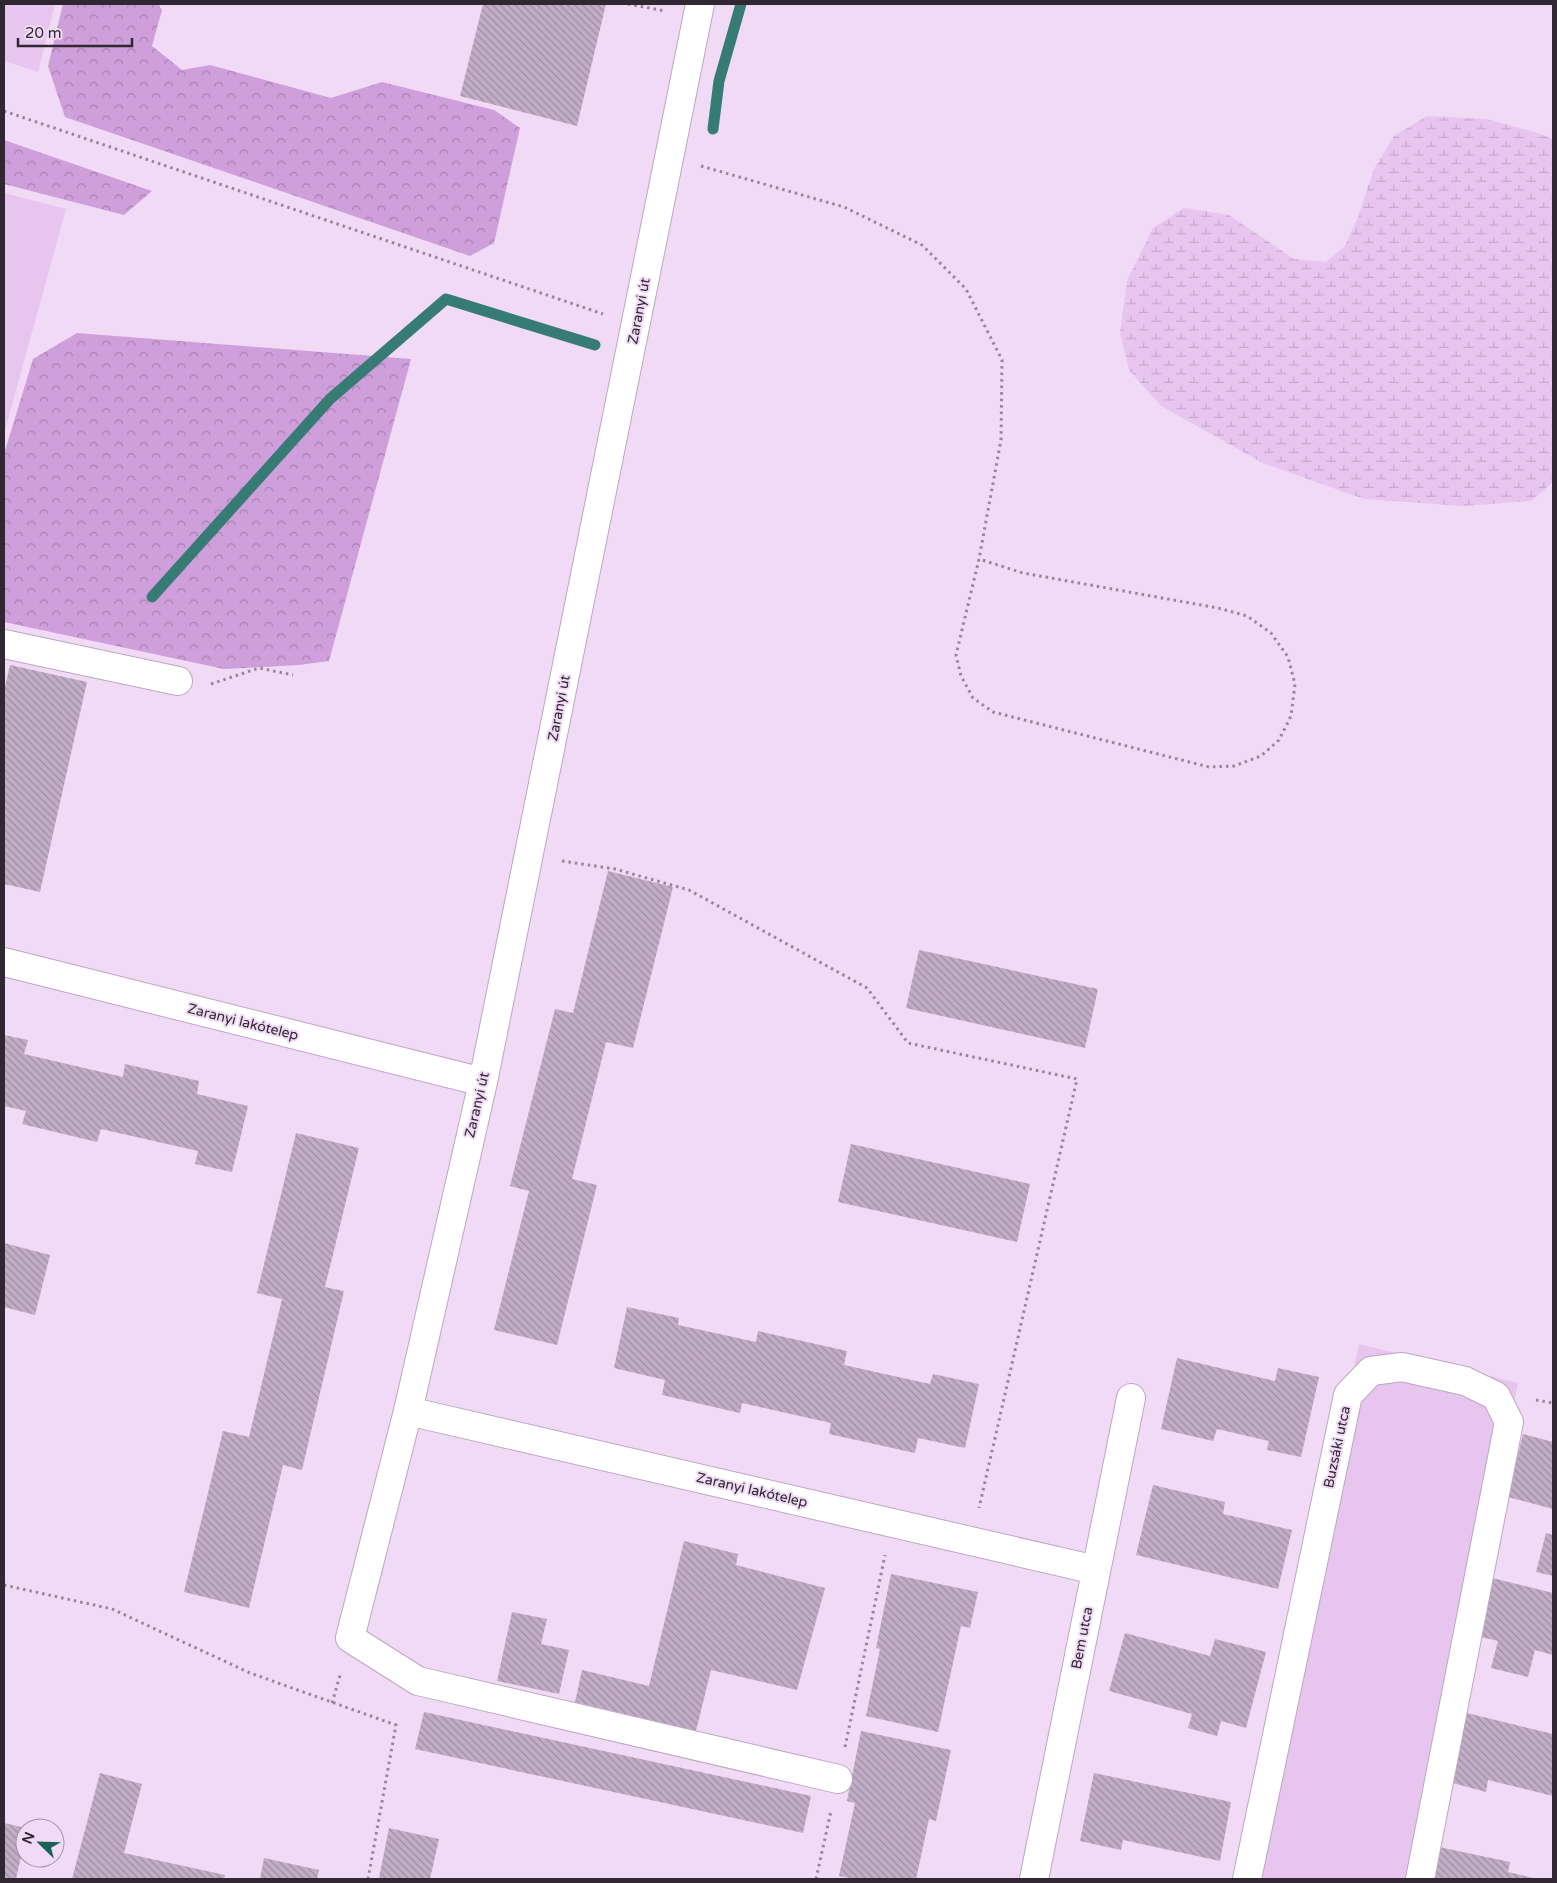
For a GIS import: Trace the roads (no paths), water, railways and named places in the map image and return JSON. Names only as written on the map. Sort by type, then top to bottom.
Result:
[{"type":"street","name":"Zaranyi út","points":[[700,4],[637,326],[483,1082],[408,1411],[350,1638],[418,1680],[838,1779]]},
{"type":"street","points":[[4,644],[178,681]]},
{"type":"street","name":"Zaranyi lakótelep","points":[[4,962],[483,1082]]},
{"type":"street","name":"Buzsáki utca","points":[[1247,1879],[1348,1395],[1371,1371],[1402,1367],[1465,1381],[1496,1396],[1510,1422],[1420,1879]]},
{"type":"street","name":"Bem utca","points":[[1034,1879],[1131,1398]]},
{"type":"street","name":"Zaranyi lakótelep","points":[[408,1411],[1096,1570]]},
{"type":"waterway","points":[[713,129],[719,81],[741,4]]},
{"type":"waterway","points":[[152,597],[330,399],[446,299],[595,345]]}]
